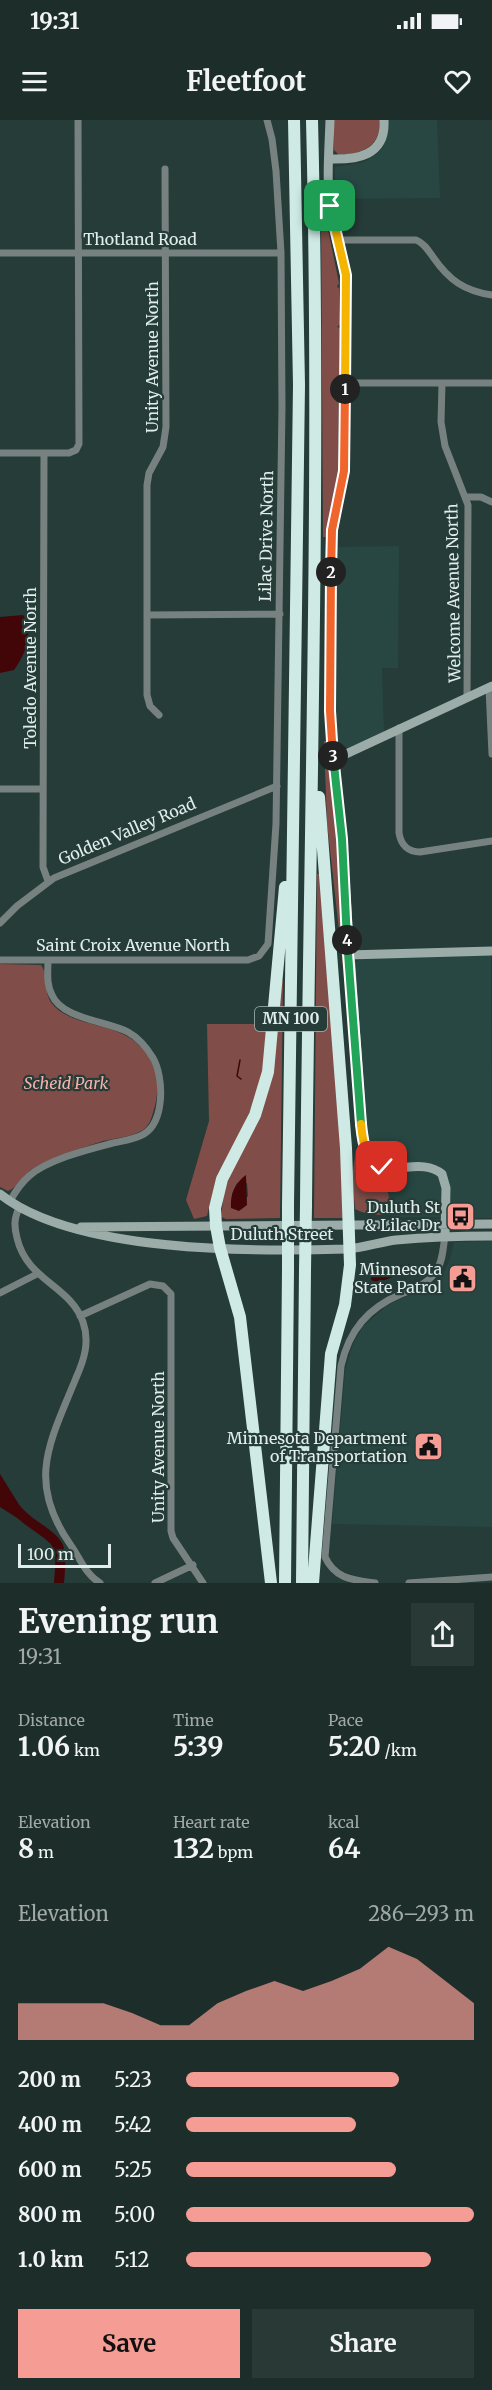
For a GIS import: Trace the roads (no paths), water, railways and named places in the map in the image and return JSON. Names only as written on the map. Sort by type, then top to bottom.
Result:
[{"type":"highway","points":[[285,120],[294,186]]},
{"type":"highway","name":"MN 100","points":[[285,1583],[299,396],[294,120]]},
{"type":"highway","name":"MN 100","points":[[302,1583],[317,378],[312,120]]},
{"type":"highway","points":[[313,1583],[331,1354],[348,1291],[350,1249],[323,868],[314,689]]},
{"type":"highway","points":[[271,1583],[240,1317],[220,1248],[216,1208],[222,1179],[255,1115],[268,1072],[293,833]]},
{"type":"street","points":[[0,453],[69,453],[76,450],[79,444],[78,120]]},
{"type":"street","name":"Lilac Drive North","points":[[263,952],[268,944],[270,930],[275,858],[282,428],[280,253],[275,156],[267,120]]},
{"type":"street","points":[[330,120],[330,206],[346,275],[344,471],[331,542],[330,711],[342,839],[348,955],[363,1140],[370,1159],[382,1167],[434,1168],[442,1174],[446,1188],[445,1236],[441,1260],[433,1275],[422,1285],[372,1310],[357,1326],[346,1348],[339,1382],[325,1557],[337,1574],[347,1579],[375,1583]]},
{"type":"street","points":[[329,159],[359,158],[368,154],[382,136],[384,120]]},
{"type":"street","name":"Unity Avenue North","points":[[159,715],[150,706],[147,695],[148,477],[163,447],[166,427],[165,169]]},
{"type":"street","points":[[337,240],[416,240],[424,245],[454,283],[466,289],[492,295]]},
{"type":"street","name":"Thotland Road","points":[[0,253],[280,253]]},
{"type":"street","points":[[345,383],[492,383]]},
{"type":"street","name":"Welcome Avenue North","points":[[442,384],[441,422],[445,446],[453,472],[466,497],[468,518],[467,697]]},
{"type":"street","name":"Toledo Avenue North","points":[[44,453],[43,867],[48,881]]},
{"type":"street","points":[[466,497],[481,497],[492,502]]},
{"type":"street","points":[[147,615],[280,614]]},
{"type":"street","points":[[333,760],[490,687],[492,754]]},
{"type":"street","points":[[399,728],[399,833],[403,845],[414,852],[420,852],[492,841]]},
{"type":"street","name":"Golden Valley Road","points":[[0,923],[48,881],[277,786]]},
{"type":"street","points":[[0,789],[43,789]]},
{"type":"street","points":[[348,955],[492,951]]},
{"type":"street","name":"Saint Croix Avenue North","points":[[0,960],[248,960],[263,952]]},
{"type":"street","points":[[10,1201],[27,1178],[43,1167],[96,1148],[143,1135],[152,1125],[160,1104],[160,1078],[156,1063],[148,1050],[126,1031],[71,1012],[58,1005],[49,990],[48,960]]},
{"type":"street","name":"Duluth Street","points":[[0,1194],[19,1208],[41,1219],[95,1234],[220,1248],[350,1249],[395,1240],[445,1236],[492,1236]]},
{"type":"street","points":[[19,1208],[14,1224],[19,1248],[37,1274],[71,1302],[86,1332],[86,1355],[48,1448],[45,1482],[47,1498],[60,1530],[91,1578],[100,1583]]},
{"type":"street","name":"Duluth Street","points":[[73,1228],[492,1224]]},
{"type":"street","points":[[0,1293],[37,1274]]},
{"type":"street","name":"Unity Avenue North","points":[[80,1316],[150,1284],[167,1289],[172,1301],[171,1531],[173,1538],[203,1583]]},
{"type":"street","points":[[156,1583],[193,1565]]},
{"type":"street","points":[[409,1583],[492,1577]]},
{"type":"waterway","points":[[240,1060],[237,1076],[241,1079]]},
{"type":"waterway","points":[[0,1500],[14,1507],[58,1546],[60,1552],[59,1583]]},
{"type":"place","name":"Duluth St & Lilac Dr","points":[[461,1216]]},
{"type":"place","name":"Minnesota State Patrol","points":[[463,1278]]},
{"type":"place","name":"Minnesota Department of Transportation","points":[[428,1447]]},
{"type":"park label","name":"Scheid Park","points":[[66,1083]]}]
